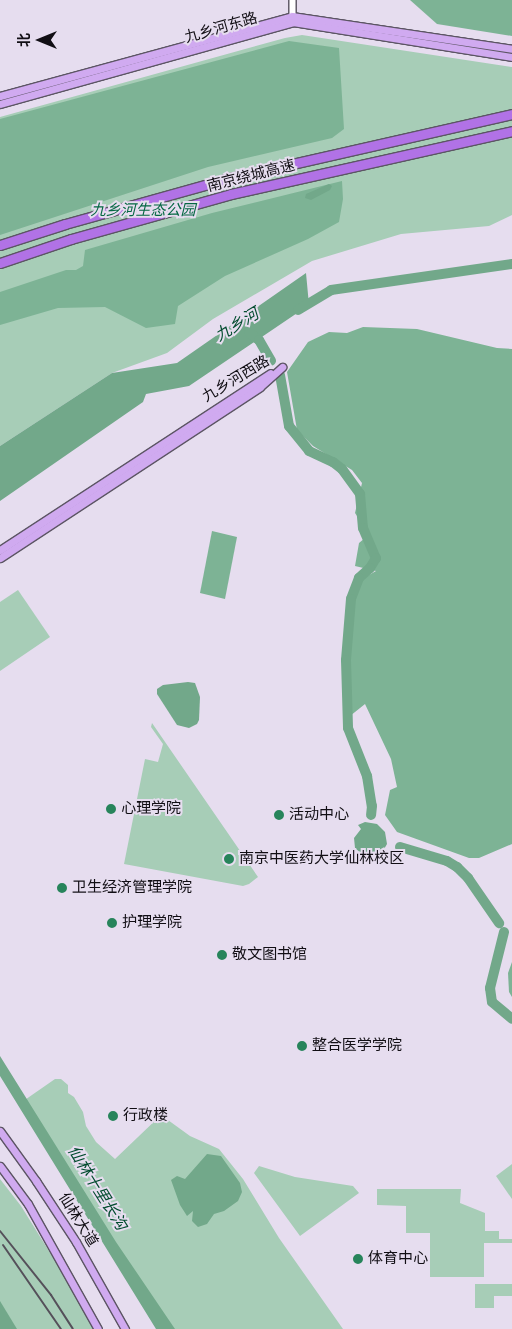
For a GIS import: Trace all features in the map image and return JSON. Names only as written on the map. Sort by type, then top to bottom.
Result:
[{"type":"highway","name":"南京绕城高速","points":[[0,245],[65,224],[226,179],[512,114]]},
{"type":"highway","name":"南京绕城高速","points":[[0,263],[72,239],[231,194],[512,131]]},
{"type":"main road","name":"九乡河东路","points":[[0,96],[293,19],[512,49]]},
{"type":"main road","name":"九乡河东路","points":[[0,104],[293,19],[512,57]]},
{"type":"main road","name":"九乡河西路","points":[[0,550],[188,425],[282,367],[260,387],[0,558]]},
{"type":"main road","name":"仙林大道","points":[[0,1131],[76,1242],[125,1329]]},
{"type":"main road","points":[[0,1166],[28,1204],[98,1329]]},
{"type":"street","points":[[293,0],[293,19]]},
{"type":"green space","name":"九乡河生态公园","points":[[302,35],[512,67],[512,215],[489,226],[401,234],[312,261],[213,319],[167,353],[112,373],[0,446],[0,117],[285,38]]},
{"type":"green space","points":[[18,590],[50,637],[0,671],[0,602]]},
{"type":"green space","points":[[152,723],[258,877],[249,884],[243,886],[124,864],[145,759],[158,762],[163,744],[151,727]]},
{"type":"green space","points":[[55,1079],[61,1079],[68,1085],[68,1093],[74,1097],[83,1112],[86,1126],[96,1142],[115,1159],[161,1115],[190,1136],[219,1149],[243,1179],[279,1238],[343,1329],[159,1329],[19,1104]]},
{"type":"green space","points":[[512,1164],[512,1199],[496,1176]]},
{"type":"green space","points":[[259,1166],[295,1177],[353,1186],[359,1193],[300,1236],[254,1173]]},
{"type":"green space","points":[[0,1179],[21,1206],[62,1272],[93,1329],[0,1329]]},
{"type":"green space","points":[[377,1189],[461,1189],[460,1203],[485,1213],[485,1231],[499,1231],[499,1239],[512,1239],[512,1243],[484,1243],[484,1277],[430,1277],[430,1233],[406,1233],[406,1206],[377,1205]]},
{"type":"green space","points":[[475,1284],[512,1284],[512,1296],[494,1296],[494,1308],[475,1308]]},
{"type":"shaded area","points":[[410,0],[512,0],[512,36],[437,24]]},
{"type":"shaded area","points":[[289,41],[339,48],[344,129],[332,138],[208,167],[0,235],[0,119]]},
{"type":"shaded area","points":[[342,181],[343,199],[339,222],[308,239],[225,276],[178,306],[175,324],[146,328],[105,307],[58,308],[0,325],[0,292],[66,270],[76,270],[83,266],[85,250],[212,213]]},
{"type":"shaded area","points":[[363,327],[417,329],[497,348],[512,349],[512,844],[479,858],[469,858],[397,832],[385,815],[390,790],[397,787],[391,759],[365,704],[350,716],[351,620],[356,590],[362,579],[376,571],[355,566],[359,543],[365,538],[355,513],[362,483],[352,470],[313,446],[297,430],[287,372],[308,342],[329,332],[347,333]]},
{"type":"shaded area","points":[[212,531],[237,537],[225,599],[200,593]]},
{"type":"shaded area","points":[[512,962],[512,997],[509,992],[508,973]]},
{"type":"water","points":[[329,184],[332,186],[330,190],[311,200],[305,198],[306,194]]},
{"type":"water","points":[[306,273],[309,305],[189,386],[146,394],[143,402],[0,501],[0,446],[112,373],[177,363]]},
{"type":"water","points":[[195,683],[200,697],[199,720],[197,724],[189,728],[177,725],[157,694],[157,689],[163,685]]},
{"type":"water","points":[[365,822],[377,824],[385,832],[387,844],[380,856],[377,852],[363,855],[355,848],[354,838],[361,829],[358,825]]},
{"type":"water","points":[[0,1056],[116,1242],[175,1329],[156,1329],[0,1076]]},
{"type":"water","points":[[207,1154],[221,1156],[240,1183],[242,1192],[238,1201],[224,1211],[214,1214],[207,1224],[198,1227],[192,1221],[193,1211],[187,1216],[180,1205],[171,1180],[177,1176],[185,1179]]},
{"type":"water","points":[[0,1301],[17,1329],[0,1329]]},
{"type":"waterway","name":"九乡河","points":[[298,310],[331,290],[512,264]]},
{"type":"waterway","points":[[249,333],[259,340],[271,361]]},
{"type":"waterway","points":[[280,375],[289,426],[309,451],[333,462],[342,469],[360,494],[363,528],[376,558],[370,568],[359,578],[351,599],[346,660],[348,728],[367,776],[372,806],[371,815]]},
{"type":"waterway","points":[[400,847],[447,861],[457,867],[468,878],[499,923]]},
{"type":"waterway","points":[[504,932],[490,988],[492,1002],[512,1019]]},
{"type":"railway","points":[[0,1231],[51,1295],[73,1329]]},
{"type":"railway","points":[[3,1245],[61,1329]]},
{"type":"place","name":"心理学院","points":[[111,809]]},
{"type":"place","name":"活动中心","points":[[279,815]]},
{"type":"place","name":"南京中医药大学仙林校区","points":[[229,859]]},
{"type":"place","name":"卫生经济管理学院","points":[[62,888]]},
{"type":"place","name":"护理学院","points":[[112,923]]},
{"type":"place","name":"敬文图书馆","points":[[222,955]]},
{"type":"place","name":"整合医学学院","points":[[302,1046]]},
{"type":"place","name":"行政楼","points":[[113,1116]]},
{"type":"place","name":"体育中心","points":[[358,1259]]},
{"type":"water label","name":"仙林十里长沟","points":[[97,1188]]}]
